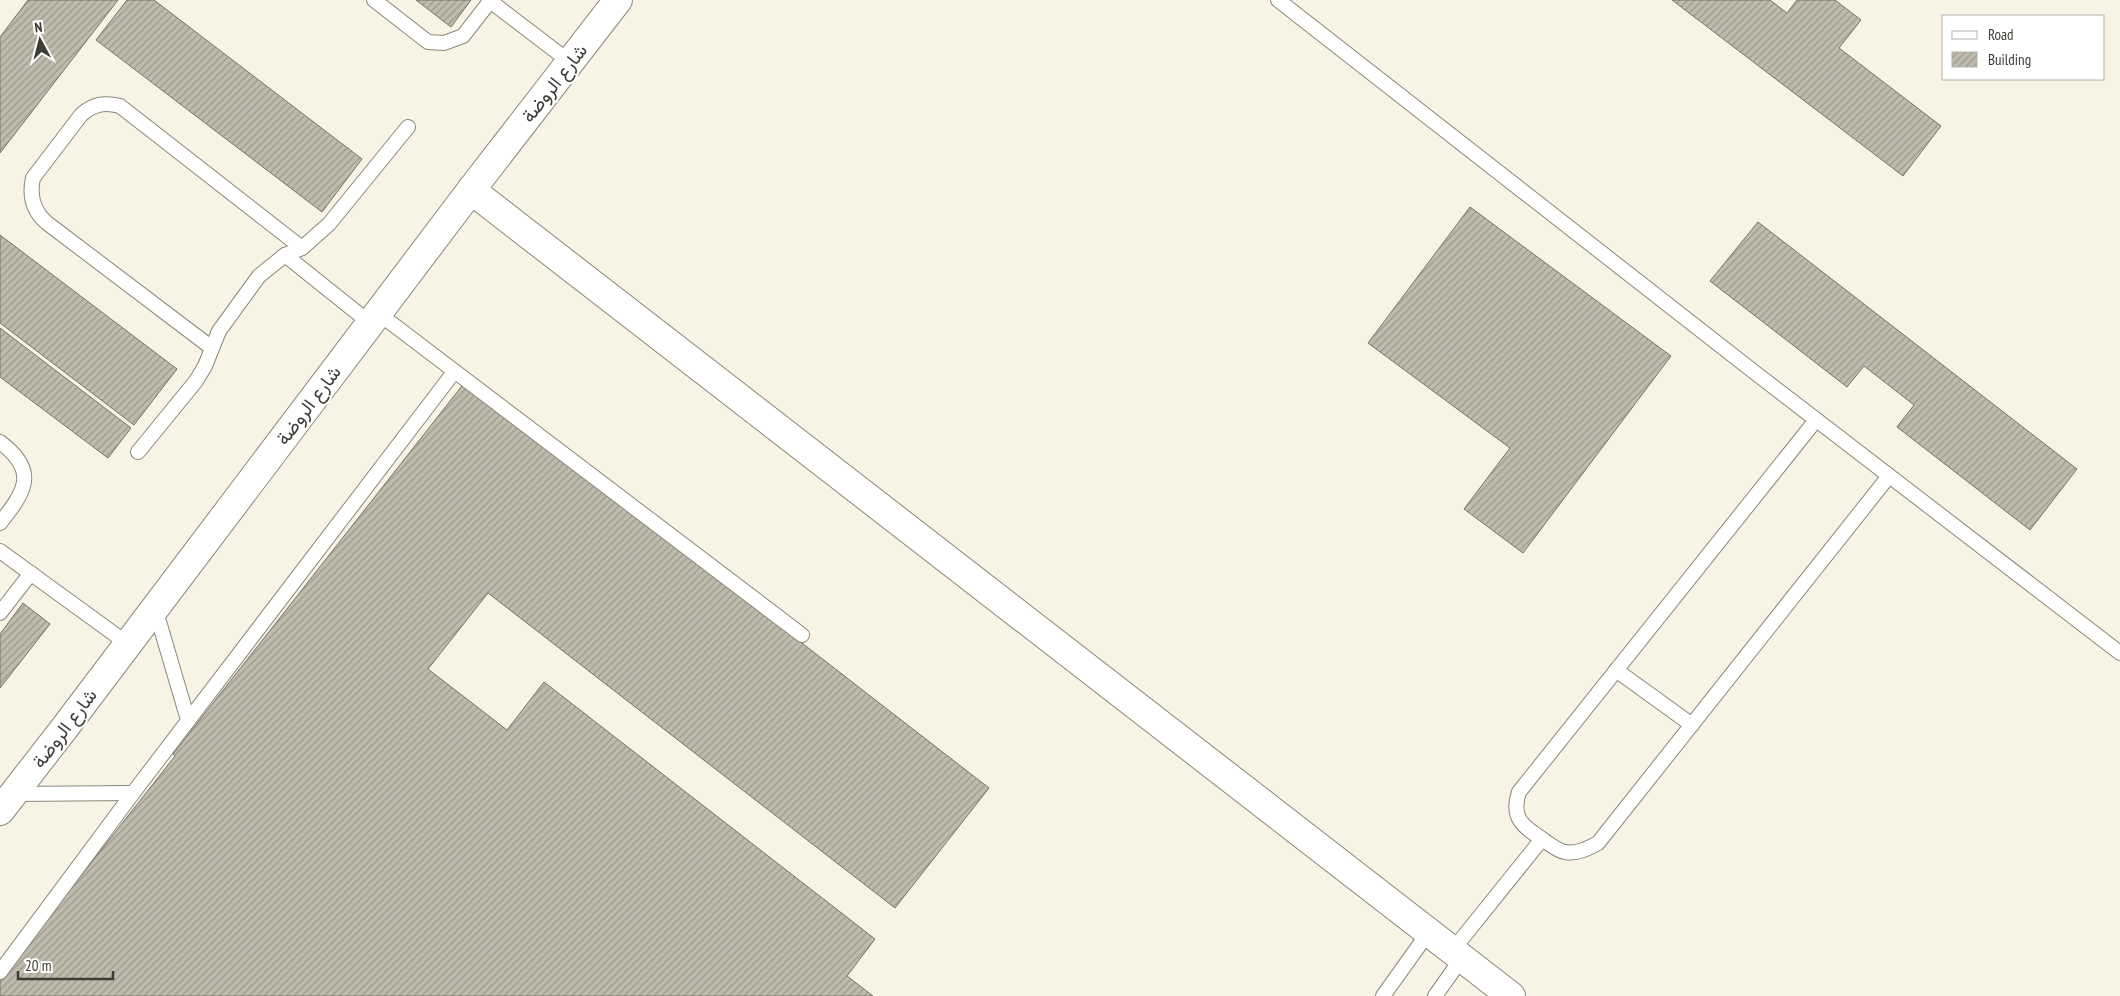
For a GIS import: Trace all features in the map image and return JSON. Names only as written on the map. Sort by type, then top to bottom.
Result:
[{"type":"street","name":"شارع الروضة","points":[[5,801],[156,608],[471,190],[618,0]]},
{"type":"street","points":[[471,190],[1511,996]]},
{"type":"lane","points":[[374,0],[428,42],[436,43],[454,41],[463,36],[490,1],[570,62]]},
{"type":"lane","points":[[1278,0],[1816,420],[2120,653]]},
{"type":"lane","points":[[212,348],[47,224],[35,208],[31,189],[33,178],[81,115],[88,108],[99,104],[110,103],[120,106],[302,248]]},
{"type":"lane","points":[[138,452],[196,381],[205,366],[219,330],[259,276],[285,255],[302,248],[329,224],[408,127]]},
{"type":"lane","points":[[285,255],[454,372],[802,635]]},
{"type":"lane","points":[[0,972],[188,720],[454,372]]},
{"type":"lane","points":[[1816,420],[1519,792],[1516,802],[1516,814],[1521,823],[1562,852],[1581,852],[1598,843],[1889,476]]},
{"type":"lane","points":[[0,442],[11,450],[19,460],[24,472],[24,482],[18,500],[0,523]]},
{"type":"lane","points":[[0,551],[128,644]]},
{"type":"lane","points":[[0,613],[31,573]]},
{"type":"lane","points":[[156,608],[188,720]]},
{"type":"lane","points":[[1616,670],[1692,725]]},
{"type":"lane","points":[[5,801],[133,793]]},
{"type":"lane","points":[[1435,996],[1457,954],[1542,839]]},
{"type":"lane","points":[[1383,996],[1428,933]]},
{"type":"building","points":[[28,0],[118,0],[0,153],[0,37]]},
{"type":"building","points":[[127,0],[154,0],[362,159],[322,212],[96,40]]},
{"type":"building","points":[[416,0],[471,0],[451,27]]},
{"type":"building","points":[[1672,0],[1770,0],[1787,13],[1797,0],[1835,0],[1861,20],[1839,48],[1941,126],[1903,176]]},
{"type":"building","points":[[1470,207],[1671,356],[1523,553],[1464,509],[1510,448],[1368,343]]},
{"type":"building","points":[[1758,222],[2077,469],[2030,530],[1897,427],[1914,405],[1864,366],[1847,387],[1710,281]]},
{"type":"building","points":[[0,235],[177,369],[134,425],[0,323]]},
{"type":"building","points":[[0,328],[131,428],[108,458],[0,377]]},
{"type":"building","points":[[465,382],[989,788],[895,908],[488,593],[428,669],[507,730],[544,682],[875,939],[847,976],[873,996],[0,996],[0,979],[175,756],[173,754]]},
{"type":"building","points":[[23,603],[50,624],[0,688],[0,634]]}]
